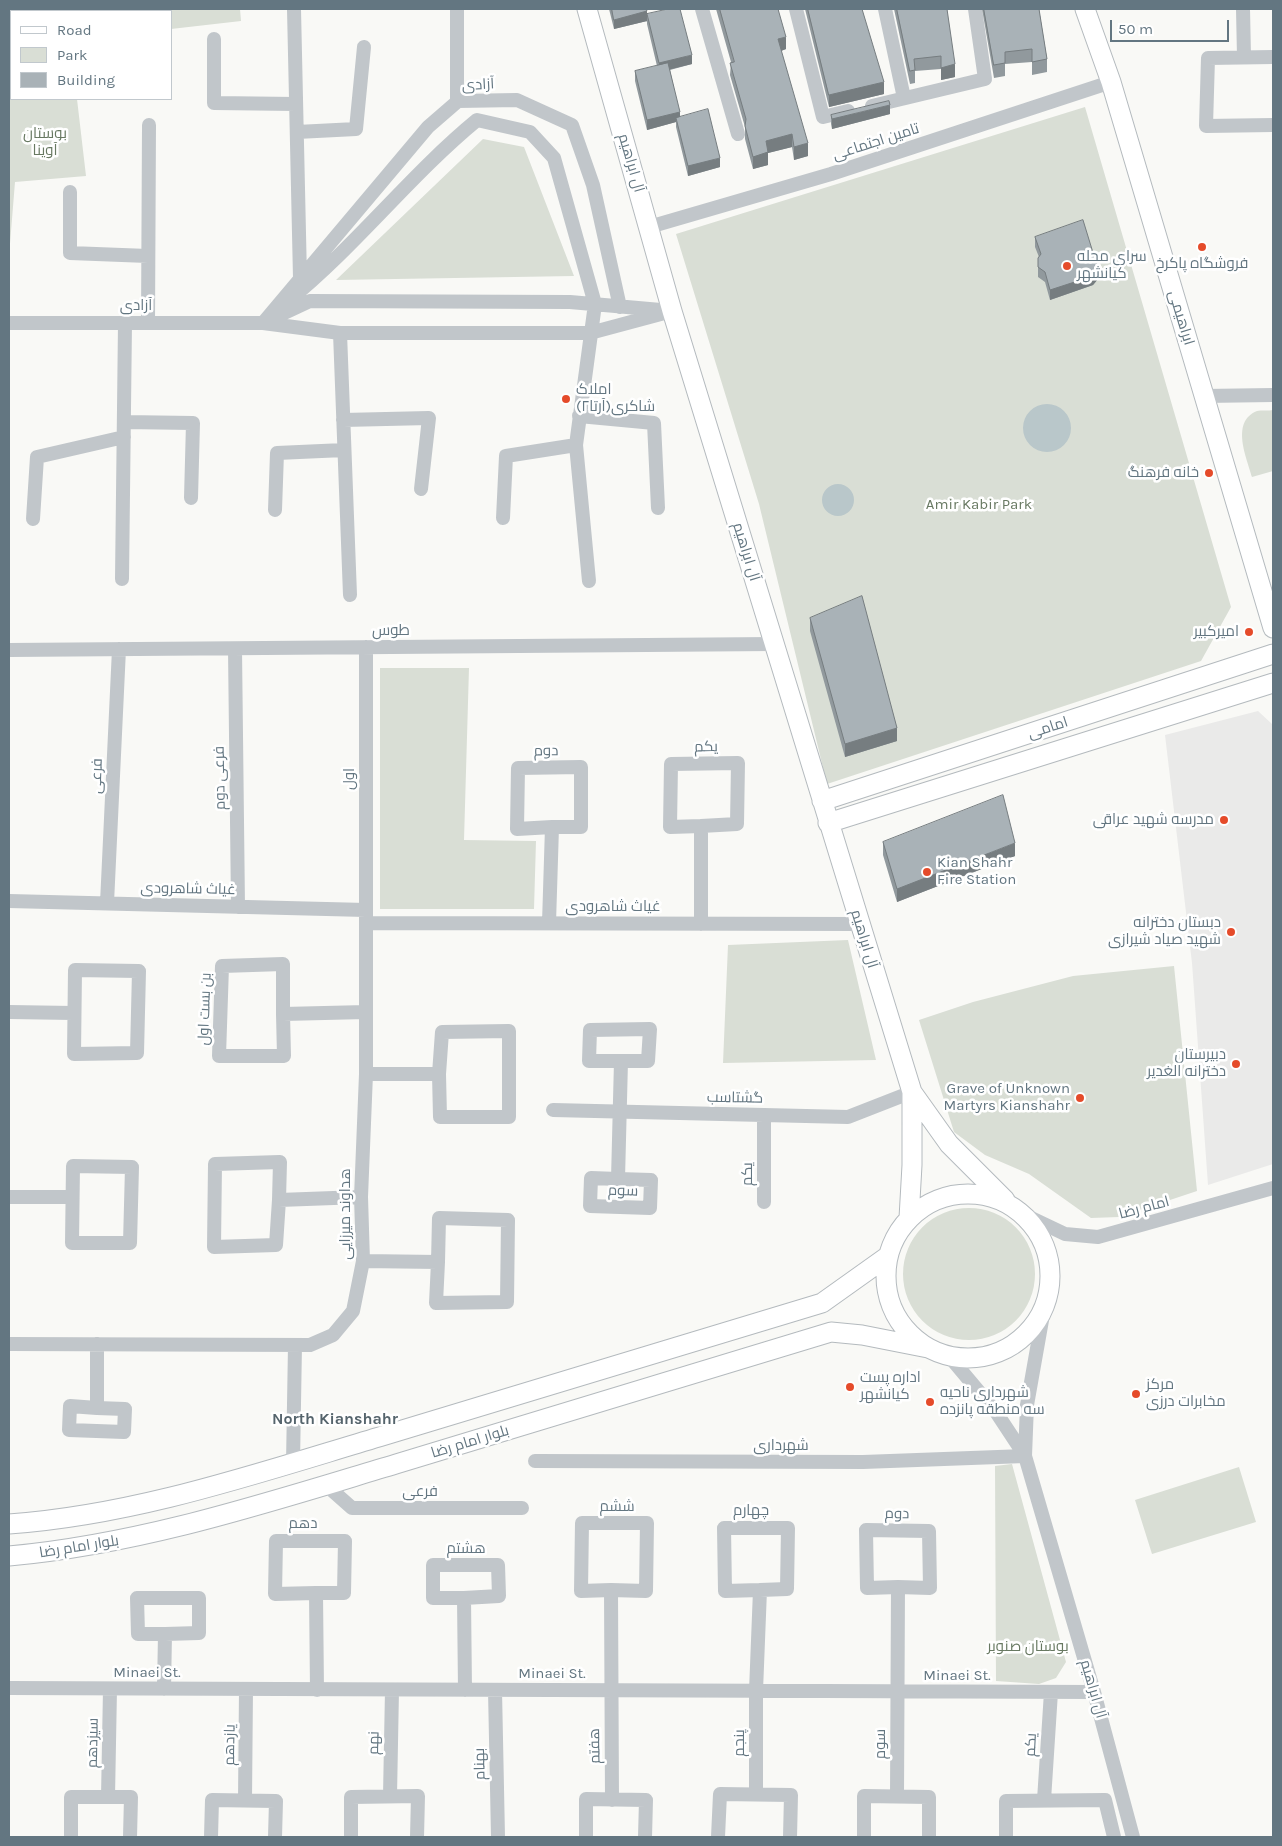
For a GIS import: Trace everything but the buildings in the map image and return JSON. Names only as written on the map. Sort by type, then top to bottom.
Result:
[{"type":"main road","name":"آل ابراهیم","points":[[588,9],[672,312],[912,1092]]},
{"type":"main road","name":"ابراهیمی","points":[[1085,9],[1111,82],[1273,628]]},
{"type":"main road","name":"امامی","points":[[822,802],[1273,654]]},
{"type":"main road","name":"امامی","points":[[828,823],[1273,684]]},
{"type":"main road","points":[[912,1092],[948,1144],[1007,1202],[1025,1215],[1038,1231],[1051,1269],[1050,1290],[1044,1309],[1026,1334],[1015,1344],[994,1354],[972,1358],[948,1356],[928,1348],[911,1336],[897,1318],[889,1299],[886,1277],[888,1256],[896,1236],[909,1218],[925,1205],[945,1196],[966,1193],[987,1195],[1007,1202]]},
{"type":"main road","points":[[909,1218],[912,1165],[912,1092]]},
{"type":"main road","name":"بلوار امام رضا","points":[[9,1524],[57,1521],[119,1510],[293,1463],[822,1303],[888,1256]]},
{"type":"main road","name":"بلوار امام رضا","points":[[9,1556],[61,1552],[126,1540],[326,1485],[831,1332],[862,1335],[928,1348]]},
{"type":"street","points":[[294,9],[300,278]]},
{"type":"street","points":[[456,9],[457,101]]},
{"type":"street","points":[[702,9],[738,134]]},
{"type":"street","points":[[796,9],[823,117],[984,79],[975,9]]},
{"type":"street","points":[[884,9],[904,98]]},
{"type":"street","points":[[1243,9],[1244,57]]},
{"type":"street","points":[[214,39],[214,103],[296,104]]},
{"type":"street","points":[[297,132],[356,129],[364,47]]},
{"type":"street","points":[[1273,57],[1208,58],[1206,126],[1273,125]]},
{"type":"street","name":"تامین اجتماعی","points":[[649,227],[831,174],[1111,82]]},
{"type":"street","name":"آزادی","points":[[263,322],[428,127],[457,101],[517,100],[572,125],[593,184],[620,307]]},
{"type":"street","points":[[263,322],[320,276],[447,145],[477,120],[530,132],[554,158],[595,304],[576,445],[588,580]]},
{"type":"street","points":[[148,323],[149,124]]},
{"type":"street","points":[[70,192],[70,253],[148,256]]},
{"type":"street","name":"آزادی","points":[[263,322],[310,302],[570,302],[672,312]]},
{"type":"street","name":"آزادی","points":[[9,323],[263,322],[340,333],[590,333],[672,312]]},
{"type":"street","points":[[122,579],[125,323]]},
{"type":"street","points":[[340,333],[350,595]]},
{"type":"street","points":[[1204,396],[1273,395]]},
{"type":"street","points":[[579,416],[654,423],[658,508]]},
{"type":"street","points":[[343,420],[429,418],[421,489]]},
{"type":"street","points":[[124,422],[193,423],[191,498]]},
{"type":"street","points":[[33,519],[36,457],[124,437]]},
{"type":"street","points":[[503,518],[506,456],[576,445]]},
{"type":"street","points":[[275,510],[277,453],[344,450]]},
{"type":"street","name":"طوس","points":[[9,650],[774,644]]},
{"type":"street","name":"اول","points":[[366,647],[366,916]]},
{"type":"street","name":"فرعی دوم","points":[[235,648],[238,907]]},
{"type":"street","name":"فرعی","points":[[107,903],[119,649]]},
{"type":"street","name":"یکم","points":[[738,763],[737,824],[701,826],[670,827],[671,764],[738,763]]},
{"type":"street","name":"دوم","points":[[581,766],[581,827],[552,827],[517,829],[518,768],[581,766]]},
{"type":"street","points":[[701,826],[701,924]]},
{"type":"street","points":[[550,923],[552,827]]},
{"type":"street","name":"غیاث شاهرودی","points":[[9,901],[238,907],[366,916],[550,923],[859,924]]},
{"type":"street","name":"هداوند میرزایی","points":[[9,1344],[310,1345],[333,1335],[353,1312],[363,1261],[361,1198],[366,1074],[366,916]]},
{"type":"street","name":"بن بست اول","points":[[283,964],[282,1014],[284,1056],[219,1056],[222,966],[283,964]]},
{"type":"street","points":[[75,970],[139,971],[137,1053],[74,1054],[73,1013],[75,970]]},
{"type":"street","points":[[9,1012],[73,1013]]},
{"type":"street","points":[[282,1014],[366,1012]]},
{"type":"street","points":[[650,1029],[648,1061],[621,1061],[589,1061],[590,1030],[650,1029]]},
{"type":"street","points":[[442,1032],[508,1032],[509,1117],[440,1117],[440,1074],[442,1032]]},
{"type":"street","points":[[620,1112],[621,1061]]},
{"type":"street","points":[[366,1074],[440,1074]]},
{"type":"street","name":"گشتاسب","points":[[553,1110],[848,1117],[912,1092]]},
{"type":"street","name":"سوم","points":[[618,1179],[620,1112]]},
{"type":"street","name":"یکم","points":[[764,1115],[764,1202]]},
{"type":"street","points":[[280,1162],[279,1200],[276,1245],[214,1247],[215,1164],[280,1162]]},
{"type":"street","points":[[73,1166],[132,1167],[130,1243],[72,1243],[72,1198],[73,1166]]},
{"type":"street","name":"سوم","points":[[590,1178],[618,1179],[651,1180],[650,1208],[590,1206],[590,1178]]},
{"type":"street","name":"امام رضا","points":[[1025,1215],[1065,1234],[1098,1237],[1273,1188]]},
{"type":"street","points":[[9,1197],[72,1198]]},
{"type":"street","points":[[279,1200],[361,1198]]},
{"type":"street","points":[[439,1218],[508,1220],[507,1302],[436,1303],[438,1262],[439,1218]]},
{"type":"street","points":[[363,1261],[438,1262]]},
{"type":"street","points":[[1026,1456],[1027,1405],[1044,1309]]},
{"type":"street","points":[[97,1344],[97,1408]]},
{"type":"street","points":[[293,1463],[295,1345]]},
{"type":"street","points":[[948,1356],[996,1412],[1026,1456]]},
{"type":"street","name":"شهرداری","points":[[535,1461],[863,1462],[1026,1456]]},
{"type":"street","name":"آل ابراهیم","points":[[1026,1456],[1094,1692],[1133,1837]]},
{"type":"street","name":"فرعی","points":[[326,1485],[352,1508],[522,1508]]},
{"type":"street","name":"ششم","points":[[582,1523],[647,1523],[646,1591],[611,1590],[580,1591],[582,1523]]},
{"type":"street","name":"چهارم","points":[[724,1528],[788,1528],[787,1589],[760,1590],[725,1591],[724,1528]]},
{"type":"street","name":"دوم","points":[[866,1530],[929,1531],[930,1588],[898,1587],[866,1588],[866,1530]]},
{"type":"street","name":"دهم","points":[[276,1540],[345,1541],[344,1593],[316,1593],[276,1594],[276,1540]]},
{"type":"street","name":"هشتم","points":[[433,1565],[498,1565],[499,1596],[464,1598],[433,1598],[433,1565]]},
{"type":"street","points":[[898,1587],[898,1692]]},
{"type":"street","points":[[611,1590],[611,1691]]},
{"type":"street","points":[[756,1691],[760,1590]]},
{"type":"street","points":[[316,1593],[317,1690]]},
{"type":"street","points":[[137,1598],[199,1598],[199,1633],[165,1634],[138,1634],[137,1598]]},
{"type":"street","points":[[464,1598],[464,1690]]},
{"type":"street","points":[[164,1689],[165,1634]]},
{"type":"street","name":"Minaei St.","points":[[9,1688],[1094,1692]]},
{"type":"street","name":"سیزدهم","points":[[108,1797],[110,1689]]},
{"type":"street","name":"یازدهم","points":[[245,1800],[246,1690]]},
{"type":"street","name":"نهم","points":[[390,1796],[392,1690]]},
{"type":"street","name":"بهنام","points":[[495,1690],[498,1837]]},
{"type":"street","name":"هفتم","points":[[611,1691],[612,1800]]},
{"type":"street","name":"پنجم","points":[[756,1691],[756,1794]]},
{"type":"street","name":"سوم","points":[[897,1796],[898,1692]]},
{"type":"street","name":"یکم","points":[[1044,1800],[1051,1692]]},
{"type":"street","points":[[718,1837],[720,1794],[791,1795],[790,1837]]},
{"type":"street","points":[[351,1837],[351,1797],[418,1796],[417,1837]]},
{"type":"street","points":[[864,1837],[864,1796],[929,1797],[928,1837]]},
{"type":"street","points":[[71,1837],[71,1797],[131,1797],[130,1837]]},
{"type":"street","points":[[586,1837],[586,1799],[646,1800],[645,1837]]},
{"type":"street","points":[[211,1837],[212,1800],[276,1801],[275,1837]]},
{"type":"street","points":[[1006,1837],[1006,1801],[1044,1800],[1105,1800],[1114,1837]]},
{"type":"shaded area","points":[[1047,404],[1056,406],[1064,411],[1069,419],[1071,428],[1069,437],[1064,445],[1056,450],[1047,452],[1038,450],[1030,445],[1025,437],[1023,428],[1025,419],[1030,411],[1038,406]]},
{"type":"shaded area","points":[[838,484],[850,488],[854,500],[850,512],[838,516],[826,512],[822,500],[826,488]]},
{"type":"shaded area","points":[[1258,711],[1272,724],[1273,729],[1273,1164],[1208,1185],[1192,963],[1165,735]]},
{"type":"green space","name":"بوستان آوینا","points":[[9,9],[240,9],[241,21],[172,29],[172,10],[10,10],[10,100],[77,100],[86,176],[15,182],[9,256]]},
{"type":"green space","name":"Amir Kabir Park","points":[[1085,107],[1231,607],[1201,661],[827,784],[759,504],[676,234]]},
{"type":"green space","points":[[483,139],[524,147],[574,276],[336,280]]},
{"type":"green space","points":[[1273,410],[1273,471],[1252,477],[1242,441],[1244,423],[1249,416],[1257,411]]},
{"type":"green space","points":[[380,668],[469,668],[464,840],[536,841],[534,909],[380,909]]},
{"type":"green space","points":[[848,940],[876,1060],[723,1063],[728,945]]},
{"type":"green space","points":[[1174,966],[1197,1191],[1119,1217],[1091,1218],[1029,1174],[985,1155],[954,1132],[919,1020],[973,1002],[1073,976]]},
{"type":"green space","points":[[969,1208],[982,1209],[994,1213],[1016,1227],[1030,1249],[1034,1261],[1034,1287],[1030,1299],[1016,1321],[994,1335],[982,1339],[969,1340],[956,1339],[944,1335],[922,1321],[908,1299],[904,1287],[903,1274],[904,1261],[908,1249],[922,1227],[944,1213],[956,1209]]},
{"type":"green space","name":"بوستان صنوبر","points":[[1012,1464],[1066,1662],[1056,1678],[1039,1684],[996,1681],[995,1466]]},
{"type":"green space","points":[[1239,1467],[1256,1522],[1152,1554],[1135,1500]]},
{"type":"place","name":"فروشگاه پاکرخ","points":[[1202,247]]},
{"type":"place","name":"سرای محله کیانشهر","points":[[1067,266]]},
{"type":"place","name":"املاک شاکری(آرتا۲)","points":[[566,399]]},
{"type":"place","name":"خانه فرهنگ","points":[[1209,473]]},
{"type":"place","name":"امیرکبیر","points":[[1249,632]]},
{"type":"place","name":"مدرسه شهید عراقی","points":[[1224,820]]},
{"type":"place","name":"Kian Shahr Fire Station","points":[[927,872]]},
{"type":"place","name":"دبستان دخترانه شهید صیاد شیرازی","points":[[1231,932]]},
{"type":"place","name":"دبیرستان دخترانه الغدیر","points":[[1236,1064]]},
{"type":"place","name":"Grave of Unknown Martyrs Kianshahr","points":[[1080,1098]]},
{"type":"place","name":"اداره پست کیانشهر","points":[[850,1387]]},
{"type":"place","name":"مرکز مخابرات درزی","points":[[1136,1394]]},
{"type":"place","name":"شهرداری ناحیه سه منطقه پانزده","points":[[930,1402]]},
{"type":"district","name":"North Kianshahr","points":[[335,1419]]}]
